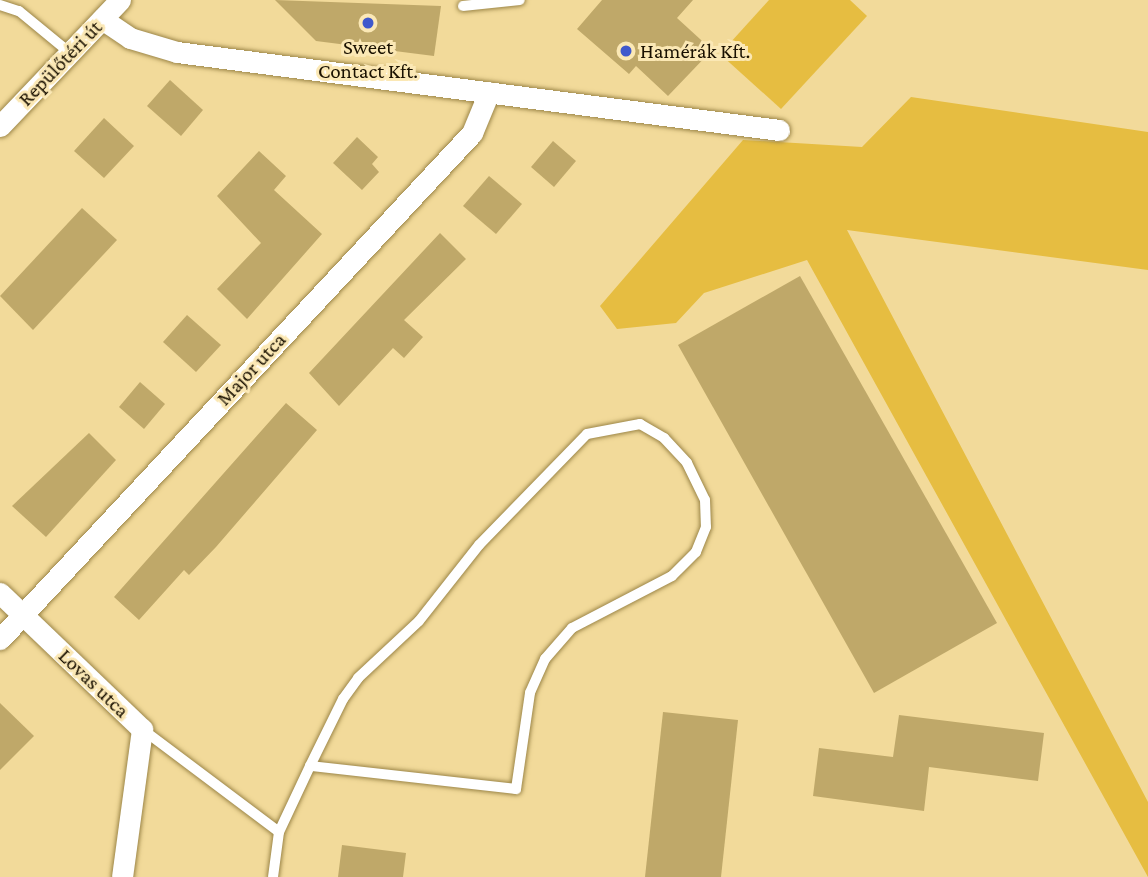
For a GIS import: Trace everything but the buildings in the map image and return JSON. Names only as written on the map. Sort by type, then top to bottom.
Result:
[{"type":"street","name":"Repülőtéri út","points":[[0,126],[120,0]]},
{"type":"street","points":[[102,19],[130,38],[177,52],[779,130]]},
{"type":"street","name":"Major utca","points":[[0,639],[472,133],[489,92]]},
{"type":"street","name":"Lovas utca","points":[[0,593],[142,729],[122,877]]},
{"type":"lane","points":[[463,6],[520,0]]},
{"type":"lane","points":[[0,5],[19,11],[70,53]]},
{"type":"lane","points":[[273,877],[279,832],[310,766],[358,678],[419,621],[478,545],[587,434],[640,424],[664,438],[687,463],[705,500],[706,527],[695,552],[672,576],[572,628],[545,659],[530,693],[516,789],[310,766]]},
{"type":"lane","points":[[142,729],[279,832]]},
{"type":"shaded area","points":[[769,0],[850,0],[867,16],[781,109],[720,54]]},
{"type":"shaded area","points":[[911,97],[1148,132],[1148,270],[847,230],[1148,802],[1148,877],[807,260],[704,293],[676,323],[617,329],[600,306],[743,140],[862,147]]},
{"type":"place","name":"Sweet Contact Kft.","points":[[368,23]]},
{"type":"place","name":"Hamérák Kft.","points":[[626,51]]}]
